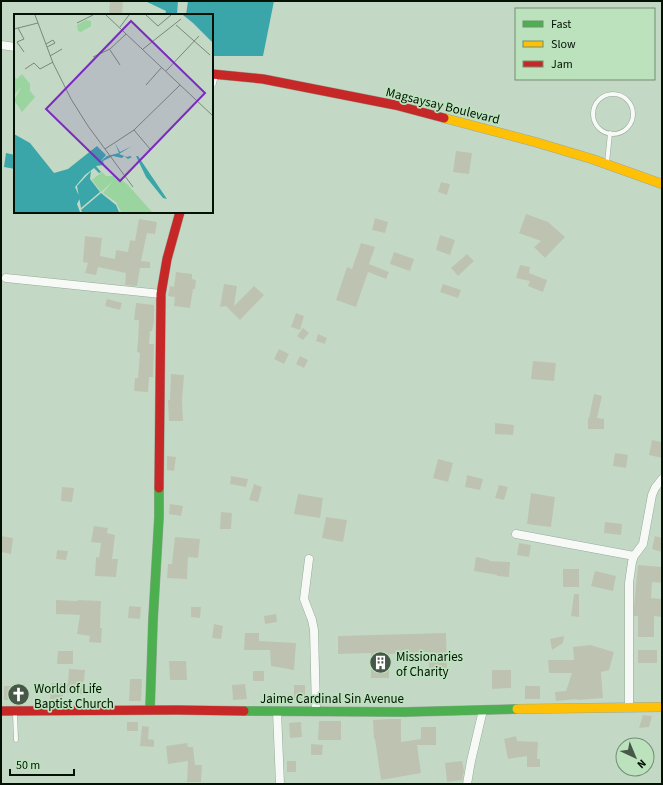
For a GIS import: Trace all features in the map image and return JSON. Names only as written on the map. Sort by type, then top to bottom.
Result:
[{"type":"street","points":[[1,45],[14,47]]},
{"type":"street","name":"Magsaysay Boulevard","points":[[213,77],[263,79],[395,105],[535,142],[592,159],[662,184]]},
{"type":"street","points":[[150,710],[152,620],[159,517],[161,294],[167,259],[180,213]]},
{"type":"street","points":[[6,278],[161,294]]},
{"type":"street","points":[[629,707],[629,583],[632,562],[634,556],[643,544],[652,495],[662,479]]},
{"type":"street","points":[[516,534],[634,556]]},
{"type":"street","points":[[309,559],[304,599],[314,630],[316,711]]},
{"type":"street","name":"Jaime Cardinal Sin Avenue","points":[[1,711],[150,710],[404,712],[662,707]]},
{"type":"street","points":[[467,784],[483,710]]},
{"type":"street","points":[[277,711],[280,784]]},
{"type":"lane","points":[[613,94],[619,95],[629,102],[633,112],[630,124],[627,128],[622,132],[610,134],[605,132],[596,124],[594,113],[595,107],[602,98],[613,94]]},
{"type":"lane","points":[[607,164],[610,134]]},
{"type":"lane","points":[[15,711],[16,740]]},
{"type":"water","points":[[145,1],[178,1],[177,14],[165,14],[166,11]]},
{"type":"water","points":[[188,1],[274,1],[263,56],[213,56],[213,14],[186,14]]},
{"type":"water","points":[[6,153],[14,155],[14,169],[4,167]]},
{"type":"building","points":[[110,1],[123,1],[122,14],[109,14]]},
{"type":"building","points":[[456,151],[472,153],[469,174],[453,172]]},
{"type":"building","points":[[441,182],[450,184],[447,195],[438,192]]},
{"type":"building","points":[[526,214],[548,222],[565,237],[545,258],[534,247],[541,241],[519,233]]},
{"type":"building","points":[[375,218],[388,222],[385,233],[372,230]]},
{"type":"building","points":[[139,219],[157,222],[155,234],[147,233],[141,261],[150,262],[150,268],[140,268],[137,286],[125,285],[126,273],[98,267],[96,275],[85,273],[88,263],[83,262],[85,236],[102,238],[100,256],[115,259],[116,250],[128,252],[130,240],[135,241]]},
{"type":"building","points":[[440,235],[455,240],[450,255],[436,250]]},
{"type":"building","points":[[361,243],[375,247],[369,264],[389,272],[386,279],[368,272],[356,307],[336,300],[347,267],[352,269]]},
{"type":"building","points":[[394,252],[414,259],[410,271],[390,264]]},
{"type":"building","points":[[467,254],[474,261],[458,276],[451,268]]},
{"type":"building","points":[[520,265],[530,267],[529,273],[547,280],[543,292],[528,286],[530,281],[516,278]]},
{"type":"building","points":[[176,272],[192,274],[192,279],[196,280],[190,308],[174,306],[175,297],[168,296],[170,286],[174,287]]},
{"type":"building","points":[[224,284],[237,286],[234,306],[254,286],[264,295],[240,320],[226,306],[220,307]]},
{"type":"building","points":[[443,284],[461,290],[458,298],[440,292]]},
{"type":"building","points":[[107,299],[122,303],[120,310],[105,306]]},
{"type":"building","points":[[136,303],[154,305],[154,322],[152,331],[150,331],[149,344],[154,344],[153,377],[149,377],[148,392],[134,391],[135,378],[138,378],[140,353],[137,352],[139,320],[134,320]]},
{"type":"building","points":[[296,313],[304,316],[300,330],[291,327]]},
{"type":"building","points":[[303,328],[309,333],[303,340],[297,336]]},
{"type":"building","points":[[318,334],[327,338],[325,344],[316,341]]},
{"type":"building","points":[[279,349],[289,354],[284,364],[274,359]]},
{"type":"building","points":[[300,356],[308,360],[304,368],[296,364]]},
{"type":"building","points":[[533,361],[556,363],[554,381],[531,379]]},
{"type":"building","points":[[171,374],[184,375],[182,400],[183,421],[169,421],[168,400],[170,400]]},
{"type":"building","points":[[594,394],[602,396],[597,418],[604,419],[604,429],[588,429],[588,418]]},
{"type":"building","points":[[495,423],[514,425],[513,435],[495,434]]},
{"type":"building","points":[[652,440],[662,442],[662,458],[649,455]]},
{"type":"building","points":[[615,453],[628,455],[626,468],[613,466]]},
{"type":"building","points":[[167,456],[176,457],[174,471],[167,470]]},
{"type":"building","points":[[438,459],[453,463],[448,482],[433,478]]},
{"type":"building","points":[[467,475],[483,479],[480,490],[465,487]]},
{"type":"building","points":[[231,476],[248,479],[246,487],[230,484]]},
{"type":"building","points":[[254,484],[262,487],[258,502],[249,500]]},
{"type":"building","points":[[499,485],[508,487],[504,500],[495,498]]},
{"type":"building","points":[[62,487],[74,488],[72,502],[61,501]]},
{"type":"building","points":[[531,493],[555,497],[551,527],[527,524]]},
{"type":"building","points":[[298,494],[323,498],[320,518],[294,514]]},
{"type":"building","points":[[170,504],[183,506],[181,516],[169,514]]},
{"type":"building","points":[[221,512],[232,513],[231,529],[220,529]]},
{"type":"building","points":[[326,517],[347,520],[343,542],[322,538]]},
{"type":"building","points":[[605,522],[622,524],[621,535],[604,533]]},
{"type":"building","points":[[94,526],[108,528],[107,533],[115,535],[112,559],[118,559],[116,577],[95,576],[96,557],[99,558],[101,543],[91,542]]},
{"type":"building","points":[[1,536],[13,538],[11,554],[1,552]]},
{"type":"building","points":[[655,536],[662,538],[662,552],[652,549]]},
{"type":"building","points":[[175,537],[200,539],[198,558],[188,557],[187,579],[167,578],[168,564],[172,564]]},
{"type":"building","points":[[519,543],[531,545],[529,557],[517,555]]},
{"type":"building","points":[[57,550],[68,551],[66,560],[56,559]]},
{"type":"building","points":[[476,557],[490,560],[489,561],[510,562],[509,577],[474,571]]},
{"type":"building","points":[[638,565],[662,567],[662,583],[652,582],[651,598],[662,599],[662,617],[654,616],[654,637],[638,637],[638,616],[634,616],[634,607]]},
{"type":"building","points":[[563,569],[579,569],[579,587],[563,587]]},
{"type":"building","points":[[595,571],[616,576],[613,591],[591,586]]},
{"type":"building","points":[[574,594],[579,594],[579,617],[571,616]]},
{"type":"building","points":[[56,600],[101,601],[101,643],[89,642],[90,636],[77,634],[80,615],[56,614]]},
{"type":"building","points":[[129,606],[141,607],[140,619],[128,618]]},
{"type":"building","points":[[191,607],[201,607],[200,618],[191,617]]},
{"type":"building","points":[[276,614],[277,622],[265,624],[264,616]]},
{"type":"building","points":[[214,624],[223,626],[221,639],[212,638]]},
{"type":"building","points":[[245,633],[259,633],[259,641],[296,643],[294,670],[271,666],[270,650],[244,650]]},
{"type":"building","name":"Missionaries of Charity","points":[[446,633],[447,672],[429,672],[429,652],[389,654],[389,678],[371,678],[371,653],[338,654],[338,636]]},
{"type":"building","points":[[564,636],[563,643],[552,650],[550,639]]},
{"type":"building","points":[[590,645],[614,652],[609,670],[601,672],[603,698],[556,701],[555,692],[566,691],[572,673],[549,673],[548,660],[574,660],[573,647]]},
{"type":"building","points":[[638,650],[657,650],[657,663],[638,663]]},
{"type":"building","points":[[58,651],[73,651],[73,664],[57,664]]},
{"type":"building","points":[[169,661],[186,661],[187,680],[170,680]]},
{"type":"building","points":[[69,669],[85,670],[82,694],[63,693],[63,700],[50,699],[51,683],[68,684]]},
{"type":"building","points":[[492,670],[511,670],[511,688],[492,689]]},
{"type":"building","points":[[253,671],[264,671],[264,681],[253,681]]},
{"type":"building","points":[[130,679],[142,679],[141,701],[129,701]]},
{"type":"building","name":"World of Life Baptist Church","points":[[13,684],[25,684],[24,703],[12,703],[12,700],[4,700],[4,686],[13,686]]},
{"type":"building","points":[[245,684],[247,699],[233,700],[232,685]]},
{"type":"building","points":[[294,685],[305,685],[305,700],[294,699]]},
{"type":"building","points":[[525,686],[540,686],[540,699],[525,699]]},
{"type":"building","points":[[643,715],[652,716],[649,727],[639,728]]},
{"type":"building","points":[[401,719],[401,742],[421,739],[421,727],[436,727],[436,745],[417,745],[421,773],[381,780],[374,739],[373,720]]},
{"type":"building","points":[[319,721],[341,721],[341,740],[318,740]]},
{"type":"building","points":[[127,722],[138,722],[138,731],[127,731]]},
{"type":"building","points":[[301,722],[302,737],[290,738],[289,723]]},
{"type":"building","points":[[142,726],[149,727],[148,739],[154,740],[154,747],[140,746]]},
{"type":"building","points":[[516,736],[517,741],[538,742],[537,759],[540,759],[540,767],[527,767],[527,756],[508,759],[504,739]]},
{"type":"building","points":[[187,743],[188,747],[193,747],[195,765],[202,765],[201,782],[187,782],[188,761],[168,764],[166,746]]},
{"type":"building","points":[[311,744],[323,745],[322,755],[311,755]]},
{"type":"building","points":[[287,761],[296,761],[296,772],[287,772]]},
{"type":"building","points":[[462,761],[464,771],[462,780],[447,782],[445,763]]},
{"type":"traffic: fast","points":[[150,709],[159,488]]},
{"type":"traffic: fast","points":[[244,711],[404,712],[517,709]]},
{"type":"traffic: slow","points":[[444,118],[592,159],[662,184]]},
{"type":"traffic: slow","points":[[517,709],[662,707]]},
{"type":"traffic: jam","points":[[213,74],[263,79],[395,105],[444,118]]},
{"type":"traffic: jam","points":[[159,488],[161,294],[167,259],[180,213]]},
{"type":"traffic: jam","points":[[1,711],[244,711]]},
{"type":"place","name":"Missionaries of Charity","points":[[380,663]]},
{"type":"place","name":"World of Life Baptist Church","points":[[18,695]]}]
